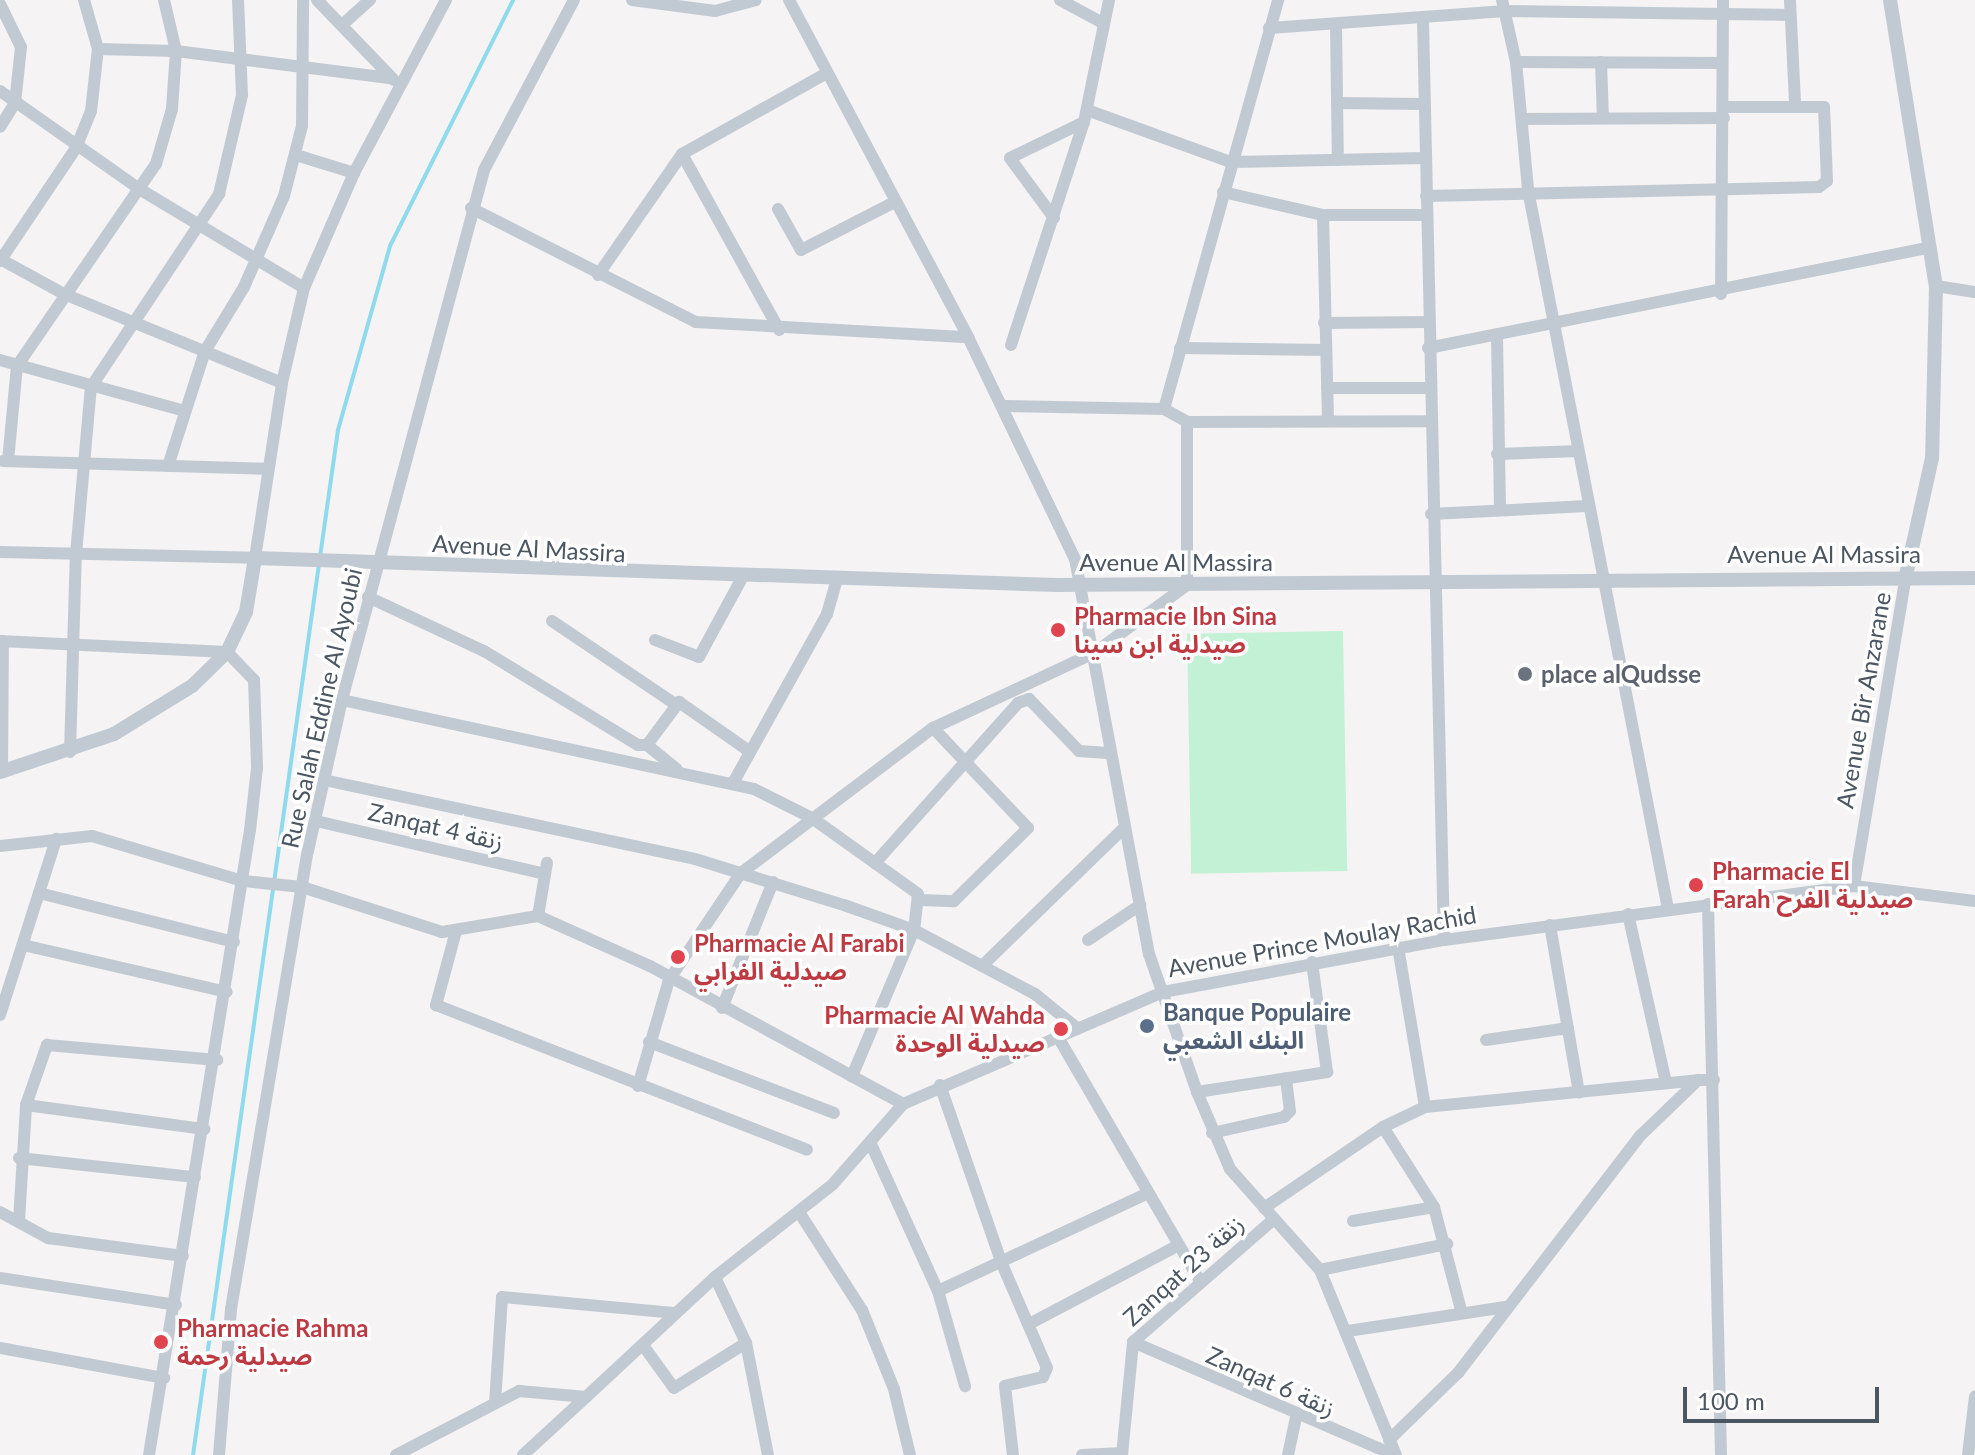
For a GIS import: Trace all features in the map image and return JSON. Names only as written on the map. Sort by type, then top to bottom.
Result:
[{"type":"street","points":[[84,0],[98,49],[91,111],[76,148],[0,260],[64,294],[282,383]]},
{"type":"street","points":[[164,0],[176,51],[165,138],[141,190],[64,294],[17,366],[4,461],[267,469]]},
{"type":"street","points":[[70,752],[76,554],[91,387],[130,321],[201,225],[230,160],[244,61],[238,0]]},
{"type":"street","points":[[168,466],[181,410],[205,351],[257,262],[296,155],[306,68],[303,0]]},
{"type":"street","points":[[317,0],[395,81]]},
{"type":"street","points":[[342,25],[370,0]]},
{"type":"street","points":[[149,1455],[217,1060],[234,942],[247,882],[257,768],[255,691],[250,670],[227,652],[1,641],[1,772],[70,752],[166,703],[227,652],[246,612],[282,383],[304,288],[395,81],[446,0]]},
{"type":"street","name":"Rue Salah Eddine Al Ayoubi","points":[[219,1455],[222,1367],[302,887],[342,700],[471,208],[500,134],[574,0]]},
{"type":"street","points":[[632,0],[715,11],[756,0]]},
{"type":"street","points":[[789,0],[1004,406],[1084,584],[1111,753],[1140,905],[1163,992],[1197,1092],[1230,1169],[1320,1270],[1348,1331],[1395,1455]]},
{"type":"street","points":[[1060,0],[1101,22]]},
{"type":"street","points":[[1011,345],[1086,116],[1105,35],[1101,22],[1109,0]]},
{"type":"street","points":[[1164,409],[1278,0]]},
{"type":"street","points":[[1790,0],[1795,103]]},
{"type":"street","name":"Avenue Bir Anzarane","points":[[1854,886],[1906,575],[1932,458],[1936,286],[1927,248],[1890,0]]},
{"type":"street","points":[[0,4],[21,47],[15,103],[0,127]]},
{"type":"street","points":[[1269,28],[1423,22],[1504,5],[1723,6],[1790,15]]},
{"type":"street","points":[[1504,5],[1516,62],[1528,190],[1587,506],[1668,909]]},
{"type":"street","points":[[1721,294],[1723,6]]},
{"type":"street","points":[[1423,22],[1432,582],[1444,940]]},
{"type":"street","points":[[1336,25],[1338,160]]},
{"type":"street","points":[[98,49],[176,51],[395,81]]},
{"type":"street","points":[[1516,62],[1722,63]]},
{"type":"street","points":[[1601,62],[1603,118]]},
{"type":"street","points":[[598,275],[682,154],[827,73]]},
{"type":"street","points":[[0,91],[76,148],[257,262],[304,288]]},
{"type":"street","points":[[1337,103],[1424,104]]},
{"type":"street","points":[[1426,196],[1528,190],[1819,187],[1827,181],[1827,112],[1820,104],[1795,103],[1724,112],[1522,119]]},
{"type":"street","points":[[1054,218],[1010,158],[1086,116],[1231,162],[1425,158]]},
{"type":"street","points":[[682,154],[779,330]]},
{"type":"street","points":[[296,155],[354,173]]},
{"type":"street","points":[[1223,192],[1323,215],[1426,215]]},
{"type":"street","points":[[778,209],[801,250],[895,202]]},
{"type":"street","points":[[471,208],[696,322],[779,330],[968,337]]},
{"type":"street","points":[[1323,215],[1328,420]]},
{"type":"street","points":[[1428,348],[1721,294],[1927,248]]},
{"type":"street","points":[[1936,286],[1975,292]]},
{"type":"street","points":[[1324,323],[1428,322]]},
{"type":"street","points":[[1497,337],[1500,509]]},
{"type":"street","points":[[1180,348],[1325,350]]},
{"type":"street","points":[[0,360],[181,410]]},
{"type":"street","points":[[1327,388],[1429,388]]},
{"type":"street","points":[[1004,406],[1164,409],[1187,422],[1429,421]]},
{"type":"street","points":[[638,1086],[669,980],[741,873],[933,728],[1094,653],[1187,585],[1187,422]]},
{"type":"street","points":[[1497,454],[1578,451]]},
{"type":"street","points":[[1431,514],[1587,506]]},
{"type":"street","points":[[0,552],[255,558]]},
{"type":"street","name":"Avenue Al Massira","points":[[255,558],[742,578],[1084,584],[1432,582],[1602,576],[1906,575],[1975,578]]},
{"type":"street","points":[[655,640],[699,657],[742,578]]},
{"type":"street","points":[[733,783],[827,614],[837,580]]},
{"type":"street","points":[[368,597],[484,651],[647,745],[679,771]]},
{"type":"street","points":[[552,621],[749,751]]},
{"type":"street","points":[[875,863],[964,760],[1029,699],[1079,751],[1111,753]]},
{"type":"street","points":[[342,700],[562,752],[733,783],[812,818],[921,900],[954,901],[1028,828],[933,728]]},
{"type":"street","points":[[647,745],[675,704]]},
{"type":"street","points":[[324,780],[773,882],[914,930],[1035,994],[1078,1029]]},
{"type":"street","name":"Zanqat 4 زنقة","points":[[316,821],[546,868],[538,916]]},
{"type":"street","points":[[982,966],[1125,827]]},
{"type":"street","points":[[0,846],[92,836],[247,882],[302,887],[456,931],[538,916],[613,947],[903,1104]]},
{"type":"street","points":[[0,1015],[56,839]]},
{"type":"street","points":[[722,1008],[773,882]]},
{"type":"street","name":"Avenue Prince Moulay Rachid","points":[[523,1455],[645,1348],[673,1313],[799,1212],[870,1142],[903,1104],[940,1085],[1163,992],[1398,947],[1854,886],[1975,901]]},
{"type":"street","points":[[39,893],[234,942]]},
{"type":"street","points":[[852,1076],[914,930],[921,900]]},
{"type":"street","points":[[1708,904],[1721,1455]]},
{"type":"street","points":[[1088,940],[1140,905]]},
{"type":"street","points":[[1628,914],[1666,1082]]},
{"type":"street","points":[[1550,925],[1579,1093]]},
{"type":"street","points":[[456,931],[436,1005],[807,1150]]},
{"type":"street","points":[[23,945],[227,992]]},
{"type":"street","points":[[1398,947],[1425,1107]]},
{"type":"street","points":[[1197,1092],[1328,1070],[1312,962]]},
{"type":"street","points":[[1486,1040],[1568,1028]]},
{"type":"street","points":[[1058,1037],[1199,1279]]},
{"type":"street","points":[[649,1042],[834,1113]]},
{"type":"street","points":[[19,1221],[19,1158],[26,1105],[51,1043],[217,1060]]},
{"type":"street","points":[[1212,1133],[1284,1117],[1290,1111],[1286,1078]]},
{"type":"street","points":[[1389,1440],[1458,1373],[1600,1182],[1698,1080]]},
{"type":"street","points":[[1264,1208],[1383,1127],[1425,1107],[1666,1082],[1714,1080]]},
{"type":"street","points":[[940,1085],[1002,1264],[1031,1323],[1047,1368],[1043,1377],[1005,1386],[1013,1455]]},
{"type":"street","points":[[26,1105],[204,1129]]},
{"type":"street","points":[[1383,1127],[1434,1207],[1447,1244],[1461,1310]]},
{"type":"street","points":[[870,1142],[938,1291],[965,1386]]},
{"type":"street","points":[[19,1158],[195,1177]]},
{"type":"street","points":[[938,1291],[1002,1264],[1148,1193]]},
{"type":"street","points":[[1353,1221],[1434,1207]]},
{"type":"street","points":[[0,1212],[48,1238],[183,1256]]},
{"type":"street","points":[[799,1212],[862,1310],[894,1389],[910,1455]]},
{"type":"street","name":"Zanqat 23 زنقة","points":[[1122,1454],[1133,1342],[1199,1279],[1274,1219]]},
{"type":"street","points":[[1320,1270],[1447,1244]]},
{"type":"street","points":[[1031,1323],[1179,1245]]},
{"type":"street","points":[[715,1277],[746,1343],[768,1455]]},
{"type":"street","points":[[0,1278],[176,1305]]},
{"type":"street","points":[[495,1403],[502,1297],[673,1313]]},
{"type":"street","points":[[1348,1331],[1461,1310],[1505,1307]]},
{"type":"street","name":"Zanqat 6 زنقة","points":[[1133,1342],[1296,1417],[1395,1455]]},
{"type":"street","points":[[645,1348],[674,1388],[746,1343]]},
{"type":"street","points":[[0,1348],[164,1378]]},
{"type":"street","points":[[396,1455],[519,1391],[586,1397]]},
{"type":"street","points":[[1968,1455],[1975,1396]]},
{"type":"street","points":[[1288,1455],[1296,1417]]},
{"type":"street","points":[[1082,1455],[1122,1454]]},
{"type":"green space","points":[[1343,631],[1347,871],[1191,874],[1187,634]]},
{"type":"waterway","points":[[193,1455],[338,430],[390,246],[513,0]]},
{"type":"place","name":"Pharmacie Ibn Sina صيدلية ابن سينا","points":[[1058,630]]},
{"type":"place","name":"place alQudsse","points":[[1525,674]]},
{"type":"place","name":"Pharmacie El Farah صيدلية الفرح","points":[[1696,885]]},
{"type":"place","name":"Pharmacie Al Farabi صيدلية الفرابي","points":[[678,957]]},
{"type":"place","name":"Banque Populaire البنك الشعبي","points":[[1147,1026]]},
{"type":"place","name":"Pharmacie Al Wahda صيدلية الوحدة","points":[[1061,1029]]},
{"type":"place","name":"Pharmacie Rahma صيدلية رحمة","points":[[161,1342]]}]
